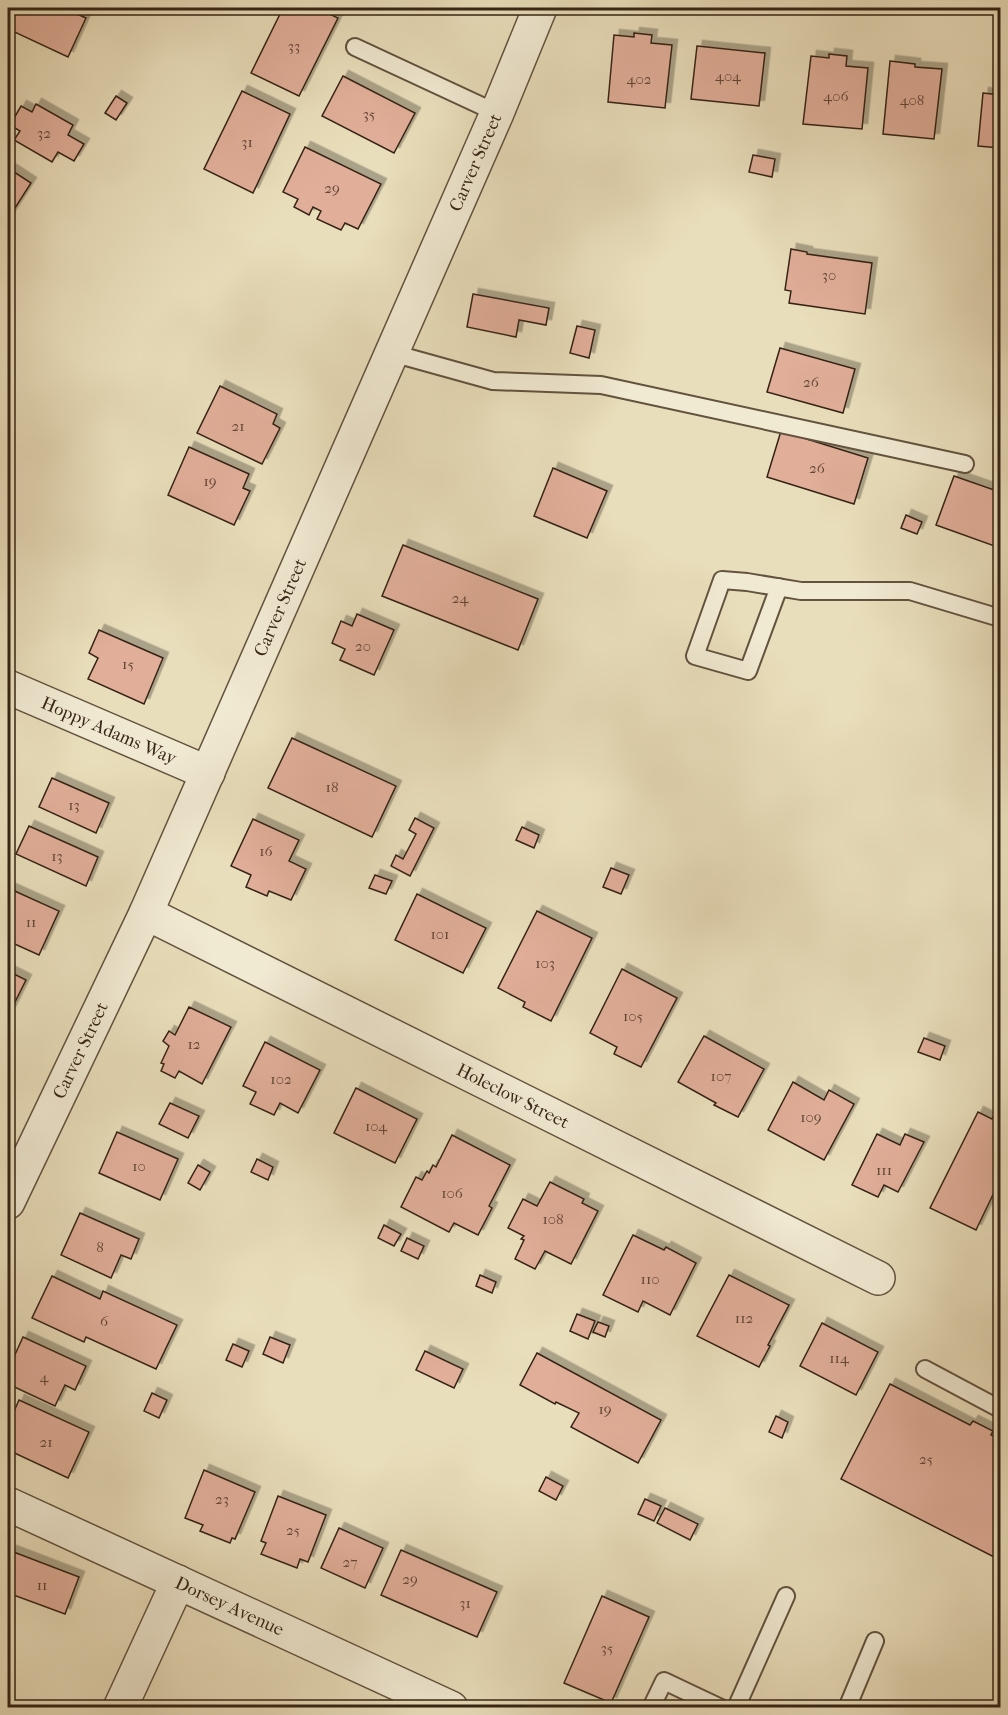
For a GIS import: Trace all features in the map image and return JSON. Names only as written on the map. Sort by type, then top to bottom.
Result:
[{"type":"street","name":"Carver Street","points":[[8,1202],[146,913],[497,113],[540,8]]},
{"type":"street","name":"Hoppy Adams Way","points":[[8,687],[208,773]]},
{"type":"street","name":"Holeclow Street","points":[[146,913],[878,1278]]},
{"type":"street","name":"Dorsey Avenue","points":[[8,1504],[451,1707]]},
{"type":"street","points":[[120,1707],[178,1582]]},
{"type":"lane","points":[[355,47],[497,113]]},
{"type":"lane","points":[[392,353],[493,381],[601,385],[964,464]]},
{"type":"lane","points":[[779,587],[748,671],[695,656],[722,580],[747,582],[779,587],[801,591],[910,591],[1000,618]]},
{"type":"lane","points":[[925,1369],[1000,1409]]},
{"type":"lane","points":[[736,1707],[786,1596]]},
{"type":"lane","points":[[847,1707],[875,1641]]},
{"type":"lane","points":[[651,1707],[664,1681],[721,1707]]},
{"type":"building","points":[[18,8],[63,8],[86,18],[68,57],[8,29]]},
{"type":"building","points":[[283,8],[317,8],[338,18],[299,96],[251,73]]},
{"type":"building","points":[[634,33],[652,35],[651,43],[672,45],[665,108],[608,102],[614,35],[634,37]]},
{"type":"building","points":[[697,46],[765,53],[759,106],[691,99]]},
{"type":"building","points":[[829,54],[847,56],[846,66],[868,68],[862,129],[803,124],[811,56],[829,58]]},
{"type":"building","points":[[890,61],[915,64],[915,67],[942,69],[934,139],[883,134]]},
{"type":"building","points":[[343,76],[415,113],[394,153],[322,116]]},
{"type":"building","points":[[242,91],[290,114],[253,193],[204,169]]},
{"type":"building","points":[[983,93],[1000,95],[1000,148],[978,146]]},
{"type":"building","points":[[116,96],[127,103],[116,120],[105,113]]},
{"type":"building","points":[[36,104],[73,125],[68,135],[84,144],[74,161],[58,152],[52,162],[14,140],[20,131],[10,125],[21,106],[32,112]]},
{"type":"building","points":[[305,147],[381,184],[358,229],[345,223],[341,230],[317,219],[321,211],[313,207],[309,215],[294,207],[298,199],[283,192]]},
{"type":"building","points":[[753,155],[775,159],[772,177],[749,172]]},
{"type":"building","points":[[8,168],[31,183],[8,219]]},
{"type":"building","points":[[791,249],[807,252],[807,254],[872,263],[865,314],[789,303],[791,291],[785,290]]},
{"type":"building","points":[[473,294],[549,308],[546,325],[519,320],[516,337],[467,327]]},
{"type":"building","points":[[577,326],[595,330],[589,358],[570,353]]},
{"type":"building","points":[[780,348],[855,369],[843,413],[767,392]]},
{"type":"building","points":[[220,386],[277,414],[273,424],[280,428],[262,464],[197,433]]},
{"type":"building","points":[[781,431],[868,458],[854,504],[767,477]]},
{"type":"building","points":[[189,447],[249,474],[243,488],[250,491],[234,525],[168,495]]},
{"type":"building","points":[[553,468],[607,491],[587,538],[534,516]]},
{"type":"building","points":[[954,476],[1000,492],[1000,548],[936,525]]},
{"type":"building","points":[[906,515],[922,522],[917,534],[901,528]]},
{"type":"building","points":[[403,545],[538,599],[518,650],[382,596]]},
{"type":"building","points":[[357,614],[394,630],[374,675],[340,660],[345,649],[332,643],[341,621],[352,626]]},
{"type":"building","points":[[99,630],[163,658],[144,704],[88,679],[98,658],[89,653]]},
{"type":"building","points":[[292,738],[396,786],[372,837],[268,788]]},
{"type":"building","points":[[52,778],[109,803],[96,833],[39,807]]},
{"type":"building","points":[[415,818],[434,828],[410,876],[391,866],[396,855],[403,859],[416,834],[409,830]]},
{"type":"building","points":[[253,819],[299,840],[289,861],[306,869],[291,900],[269,891],[267,896],[246,887],[251,875],[231,866]]},
{"type":"building","points":[[29,826],[98,857],[86,886],[16,854]]},
{"type":"building","points":[[522,827],[539,835],[534,848],[516,840]]},
{"type":"building","points":[[611,868],[629,875],[621,894],[603,887]]},
{"type":"building","points":[[375,875],[392,881],[386,894],[369,888]]},
{"type":"building","points":[[8,888],[59,911],[39,955],[8,941]]},
{"type":"building","points":[[417,894],[486,928],[463,973],[395,940]]},
{"type":"building","points":[[537,911],[592,938],[551,1021],[523,1007],[525,1002],[498,988]]},
{"type":"building","points":[[622,969],[677,998],[641,1067],[614,1054],[617,1047],[590,1033]]},
{"type":"building","points":[[8,971],[26,980],[10,1012],[8,1011]]},
{"type":"building","points":[[189,1007],[231,1027],[202,1084],[179,1071],[175,1078],[161,1071],[164,1064],[161,1063],[169,1046],[163,1041],[169,1031],[175,1035]]},
{"type":"building","points":[[704,1036],[764,1069],[738,1117],[678,1082]]},
{"type":"building","points":[[924,1038],[945,1046],[940,1060],[918,1052]]},
{"type":"building","points":[[265,1042],[320,1070],[298,1113],[280,1103],[274,1115],[250,1104],[256,1092],[243,1086]]},
{"type":"building","points":[[793,1082],[824,1100],[829,1090],[854,1104],[824,1160],[768,1130]]},
{"type":"building","points":[[356,1088],[417,1119],[395,1163],[334,1133]]},
{"type":"building","points":[[1000,1102],[1000,1180],[976,1230],[930,1208],[978,1112],[992,1119]]},
{"type":"building","points":[[170,1103],[199,1116],[188,1138],[159,1124]]},
{"type":"building","points":[[117,1132],[178,1159],[160,1200],[99,1173]]},
{"type":"building","points":[[877,1134],[900,1145],[905,1134],[924,1142],[898,1192],[884,1185],[878,1197],[852,1185]]},
{"type":"building","points":[[452,1135],[510,1165],[489,1206],[492,1208],[478,1235],[454,1223],[449,1232],[401,1207],[416,1177],[422,1180],[433,1165],[436,1167]]},
{"type":"building","points":[[257,1159],[273,1167],[268,1180],[251,1172]]},
{"type":"building","points":[[198,1165],[210,1172],[200,1190],[188,1183]]},
{"type":"building","points":[[550,1182],[584,1199],[582,1203],[598,1211],[571,1264],[545,1251],[535,1269],[515,1259],[524,1236],[508,1228],[523,1199],[537,1206]]},
{"type":"building","points":[[80,1213],[139,1239],[131,1259],[121,1255],[111,1278],[61,1255]]},
{"type":"building","points":[[384,1225],[401,1234],[394,1246],[378,1238]]},
{"type":"building","points":[[633,1235],[664,1250],[666,1247],[696,1263],[670,1315],[643,1301],[638,1312],[603,1295]]},
{"type":"building","points":[[407,1238],[424,1246],[418,1259],[401,1251]]},
{"type":"building","points":[[480,1275],[496,1282],[492,1293],[476,1286]]},
{"type":"building","points":[[729,1275],[789,1305],[759,1367],[697,1336]]},
{"type":"building","points":[[52,1276],[100,1299],[103,1291],[177,1325],[156,1369],[86,1337],[84,1342],[32,1318]]},
{"type":"building","points":[[577,1314],[595,1321],[588,1339],[570,1331]]},
{"type":"building","points":[[598,1322],[609,1326],[605,1337],[593,1332]]},
{"type":"building","points":[[822,1323],[878,1352],[856,1395],[800,1366]]},
{"type":"building","points":[[23,1337],[86,1366],[75,1390],[65,1385],[55,1406],[8,1384],[8,1370]]},
{"type":"building","points":[[270,1337],[290,1345],[283,1363],[263,1354]]},
{"type":"building","points":[[233,1344],[249,1351],[242,1367],[226,1360]]},
{"type":"building","points":[[425,1351],[463,1369],[454,1388],[416,1370]]},
{"type":"building","points":[[537,1353],[661,1420],[638,1463],[571,1427],[579,1413],[556,1402],[555,1404],[520,1385]]},
{"type":"building","points":[[890,1384],[970,1425],[973,1421],[993,1431],[991,1435],[1000,1439],[1000,1560],[841,1479]]},
{"type":"building","points":[[152,1393],[167,1400],[159,1418],[144,1411]]},
{"type":"building","points":[[19,1400],[89,1432],[68,1478],[8,1450],[8,1425]]},
{"type":"building","points":[[776,1416],[788,1422],[782,1438],[769,1432]]},
{"type":"building","points":[[204,1470],[255,1492],[235,1539],[232,1538],[230,1543],[200,1531],[203,1525],[185,1518]]},
{"type":"building","points":[[546,1477],[563,1486],[556,1500],[539,1491]]},
{"type":"building","points":[[278,1496],[326,1515],[308,1562],[300,1559],[297,1568],[261,1554],[266,1543],[261,1541]]},
{"type":"building","points":[[645,1499],[661,1506],[654,1521],[638,1514]]},
{"type":"building","points":[[665,1508],[698,1524],[690,1540],[657,1523]]},
{"type":"building","points":[[339,1528],[383,1548],[365,1588],[321,1568]]},
{"type":"building","points":[[401,1550],[497,1592],[477,1637],[381,1595]]},
{"type":"building","points":[[11,1551],[79,1577],[65,1614],[8,1593],[8,1561]]},
{"type":"building","points":[[602,1596],[649,1617],[611,1703],[564,1683]]}]
